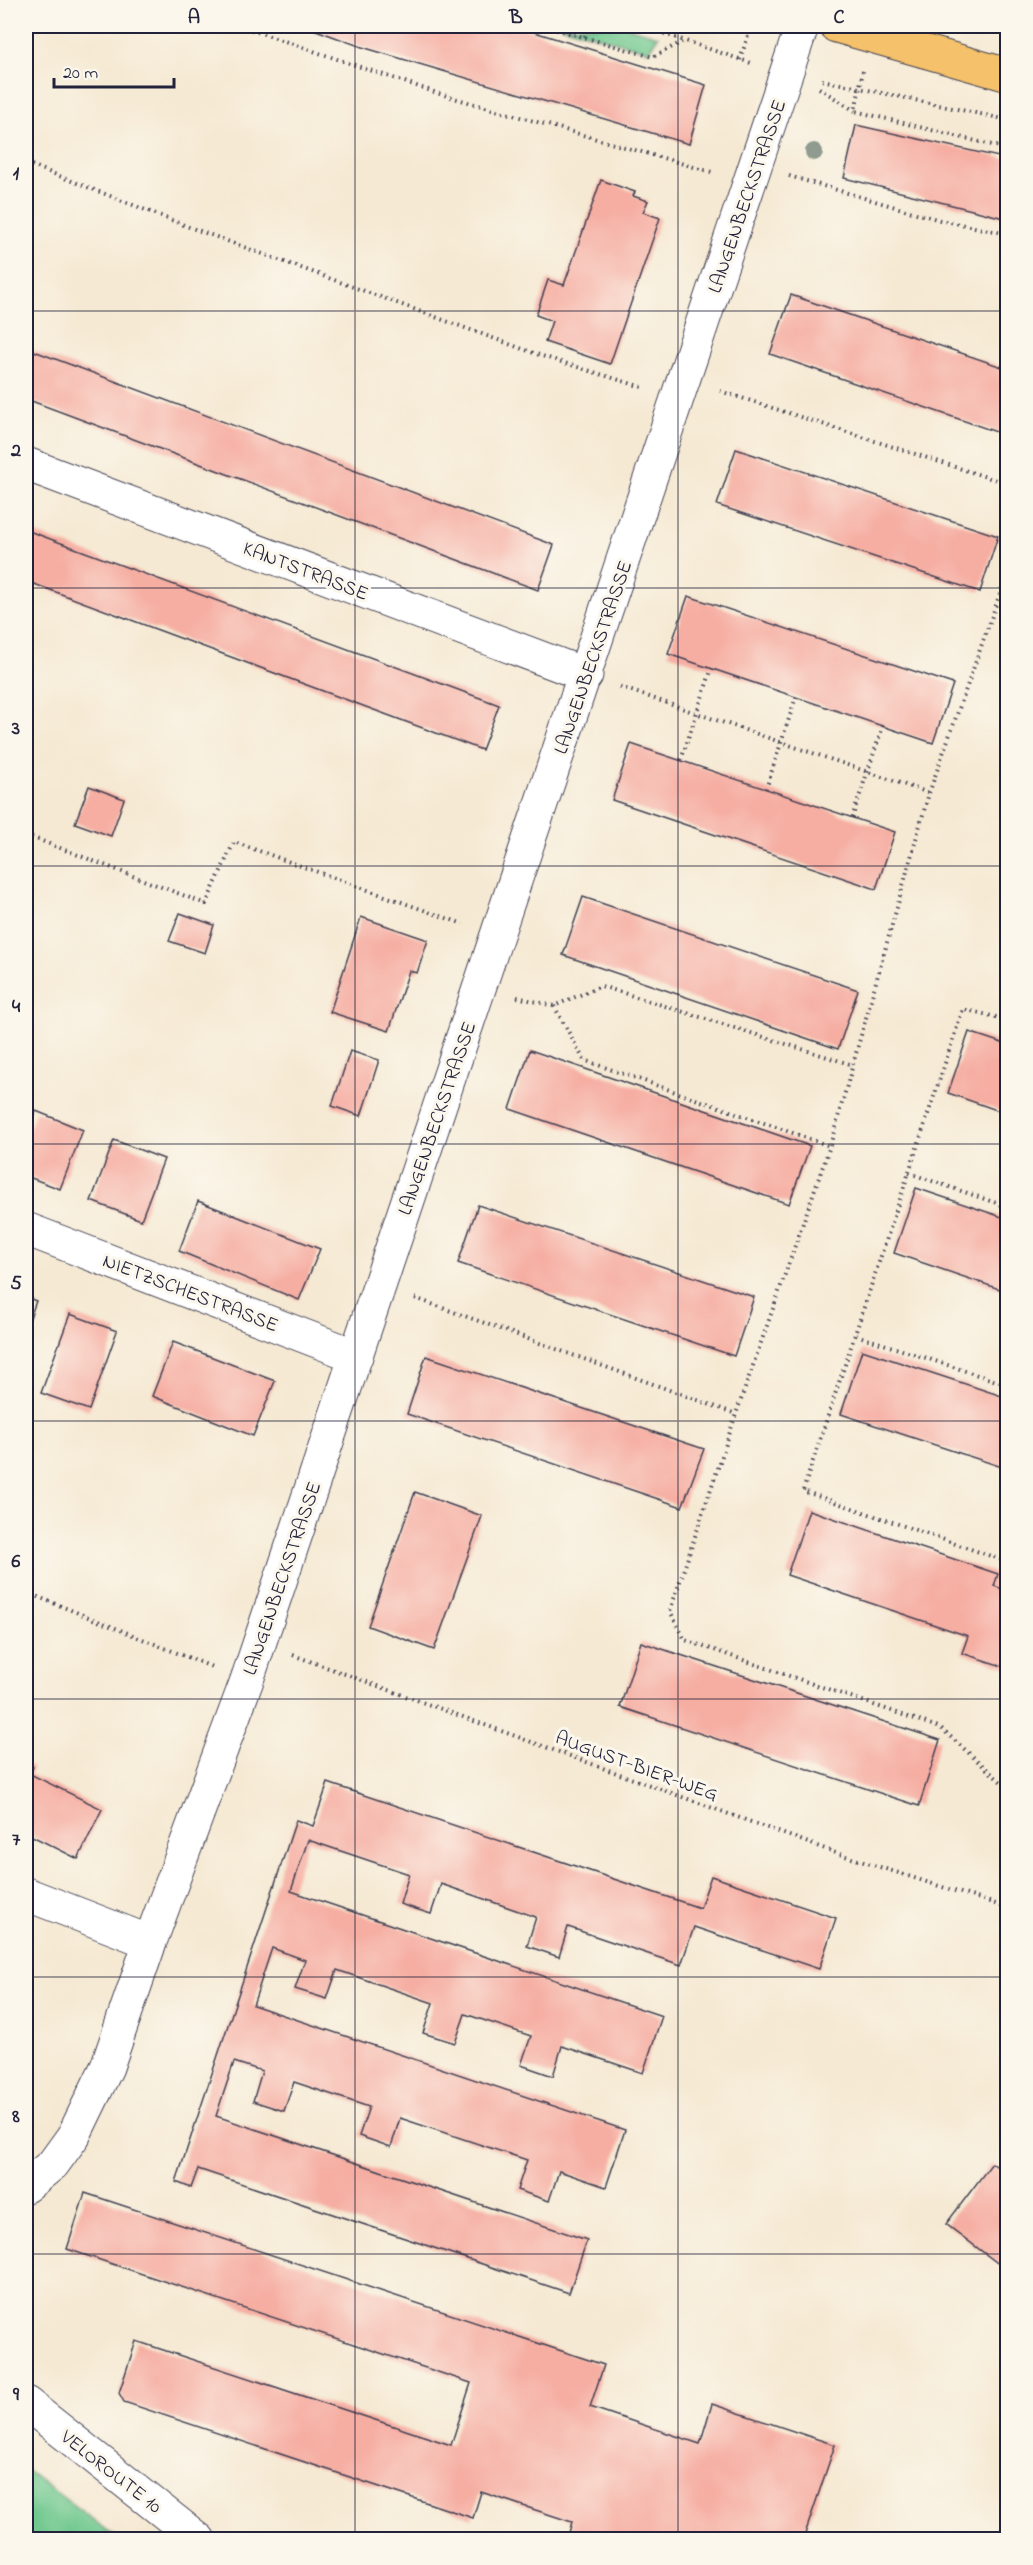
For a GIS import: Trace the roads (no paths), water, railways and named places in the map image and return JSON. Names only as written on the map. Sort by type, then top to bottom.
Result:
[{"type":"main road","points":[[836,26],[1008,75]]},
{"type":"street","name":"LANGENBECKSTRASSE","points":[[26,2186],[53,2164],[74,2135],[107,2067],[150,1942],[247,1680],[754,175],[802,26]]},
{"type":"street","name":"KANTSTRASSE","points":[[26,464],[586,675]]},
{"type":"street","name":"NIETZSCHESTRASSE","points":[[26,1229],[356,1356]]},
{"type":"street","points":[[26,1894],[150,1942]]},
{"type":"street","name":"VELOROUTE 10","points":[[26,2403],[199,2540]]}]
